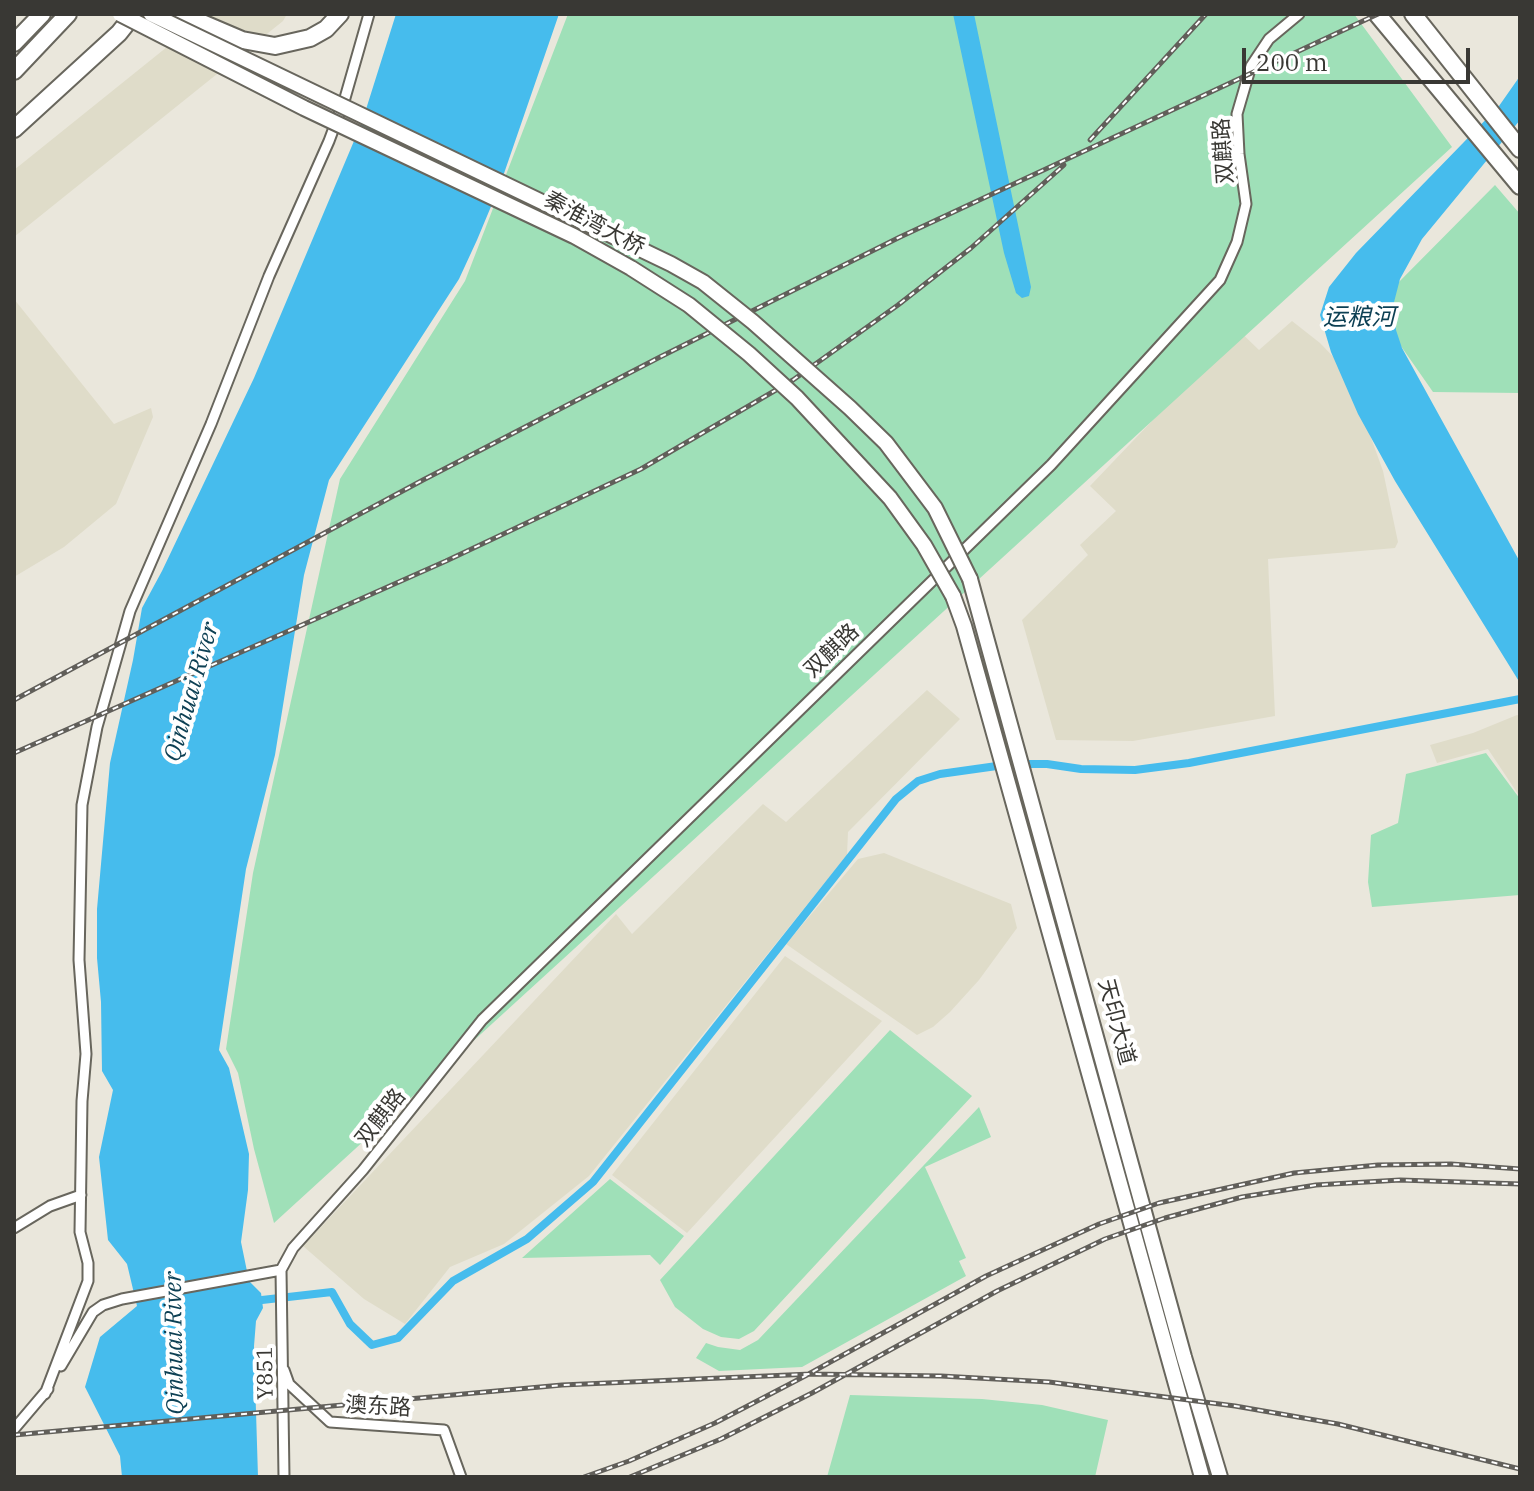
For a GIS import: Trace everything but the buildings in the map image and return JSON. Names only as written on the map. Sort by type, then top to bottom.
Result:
[{"type":"highway","points":[[14,43],[42,14]]},
{"type":"highway","points":[[14,71],[68,14]]},
{"type":"highway","points":[[14,129],[119,33],[134,14]]},
{"type":"highway","points":[[181,14],[242,40],[275,46],[310,38],[326,29],[340,14]]},
{"type":"highway","points":[[1377,14],[1518,184]]},
{"type":"highway","points":[[1413,14],[1520,149]]},
{"type":"main road","name":"秦淮湾大桥","points":[[120,14],[304,108],[574,236],[689,305],[797,398],[890,498],[924,545],[953,596]]},
{"type":"main road","name":"秦淮湾大桥","points":[[151,14],[651,254],[703,282],[753,322],[886,443],[935,508],[970,579]]},
{"type":"main road","name":"天印大道","points":[[970,579],[1184,1357],[1220,1477]]},
{"type":"main road","name":"天印大道","points":[[953,596],[964,626],[1167,1362],[1202,1477]]},
{"type":"street","points":[[45,1394],[88,1281],[88,1263],[80,1232],[82,1101],[86,1054],[79,960],[82,805],[97,727],[130,611],[211,424],[269,276],[329,141],[369,14]]},
{"type":"street","name":"双麒路","points":[[281,1270],[293,1248],[363,1170],[482,1020],[1051,465],[1220,280],[1237,242],[1246,204],[1237,114],[1251,66],[1269,39],[1299,14]]},
{"type":"street","points":[[14,1228],[50,1206],[81,1195]]},
{"type":"street","points":[[14,1429],[45,1394],[93,1312],[103,1305],[281,1270]]},
{"type":"street","name":"Y851","points":[[281,1270],[284,1477]]},
{"type":"street","name":"澳东路","points":[[284,1370],[289,1384],[330,1422],[444,1430],[461,1477]]},
{"type":"shaded area","points":[[208,14],[287,14],[283,21],[14,237],[14,170]]},
{"type":"shaded area","points":[[14,299],[114,424],[151,408],[153,417],[116,504],[64,547],[14,577]]},
{"type":"shaded area","points":[[1227,319],[1259,350],[1292,321],[1320,343],[1347,371],[1383,471],[1398,542],[1395,548],[1268,559],[1275,716],[1133,741],[1056,740],[1022,620],[1088,555],[1080,545],[1116,511],[1090,486],[1192,379]]},
{"type":"shaded area","points":[[927,690],[960,719],[848,832],[847,855],[589,1176],[504,1244],[450,1267],[405,1324],[364,1299],[303,1246],[616,914],[632,934],[763,804],[786,822]]},
{"type":"shaded area","points":[[1520,716],[1520,797],[1488,749],[1437,763],[1430,745],[1473,733]]},
{"type":"shaded area","points":[[884,853],[1011,904],[1017,928],[979,980],[950,1012],[933,1027],[917,1035],[786,944],[858,859]]},
{"type":"shaded area","points":[[785,956],[882,1021],[687,1233],[612,1175]]},
{"type":"green space","points":[[568,14],[1354,14],[1452,147],[274,1223],[238,1073],[226,1049],[253,873],[340,479],[465,281]]},
{"type":"green space","points":[[1495,185],[1520,214],[1520,393],[1433,392],[1396,339],[1389,292]]},
{"type":"green space","points":[[1486,753],[1520,799],[1520,895],[1372,907],[1368,882],[1371,835],[1398,823],[1406,774]]},
{"type":"green space","points":[[890,1030],[972,1096],[754,1331],[739,1339],[721,1337],[703,1329],[675,1307],[660,1280]]},
{"type":"green space","points":[[979,1107],[991,1137],[925,1167],[966,1258],[959,1261],[966,1276],[802,1367],[719,1371],[696,1358],[706,1343],[740,1350],[758,1340]]},
{"type":"green space","points":[[610,1179],[684,1236],[660,1265],[650,1255],[522,1258]]},
{"type":"green space","points":[[850,1395],[982,1399],[1042,1405],[1108,1420],[1095,1477],[827,1477]]},
{"type":"water","name":"Qinhuai River","points":[[396,14],[559,14],[500,185],[477,240],[459,279],[329,480],[304,575],[275,755],[246,869],[219,1050],[229,1068],[249,1154],[241,1242],[249,1281],[261,1293],[263,1308],[256,1321],[254,1346],[258,1477],[122,1477],[120,1456],[85,1387],[100,1337],[137,1306],[127,1264],[108,1240],[99,1157],[113,1090],[102,1071],[97,958],[97,909],[110,763],[142,608],[254,378],[362,122]]},
{"type":"water","points":[[953,14],[974,14],[1031,287],[1029,296],[1022,298],[1016,293],[1004,253]]},
{"type":"water","name":"运粮河","points":[[1520,76],[1520,120],[1422,239],[1400,279],[1393,306],[1402,348],[1520,562],[1520,683],[1395,481],[1358,414],[1331,352],[1320,315],[1329,287],[1356,253],[1499,106]]},
{"type":"waterway","points":[[262,1300],[332,1292],[350,1324],[372,1345],[398,1338],[453,1281],[527,1239],[593,1182],[896,799],[918,781],[940,774],[1011,764],[1135,770],[1189,763],[1520,699]]},
{"type":"railway","points":[[1090,140],[1206,14]]},
{"type":"railway","points":[[14,700],[423,480],[660,357],[900,237],[1378,14]]},
{"type":"railway","points":[[14,753],[446,561],[641,469],[793,380],[898,305],[971,248],[1064,165]]},
{"type":"railway","points":[[584,1477],[715,1423],[986,1276],[1099,1224],[1159,1203],[1294,1173],[1378,1165],[1451,1164],[1520,1169]]},
{"type":"railway","points":[[630,1477],[721,1439],[812,1393],[997,1291],[1105,1239],[1165,1218],[1242,1197],[1316,1185],[1400,1180],[1520,1184]]},
{"type":"railway","points":[[14,1435],[562,1385],[811,1374],[941,1376],[1049,1382],[1235,1406],[1338,1424],[1520,1469]]}]
